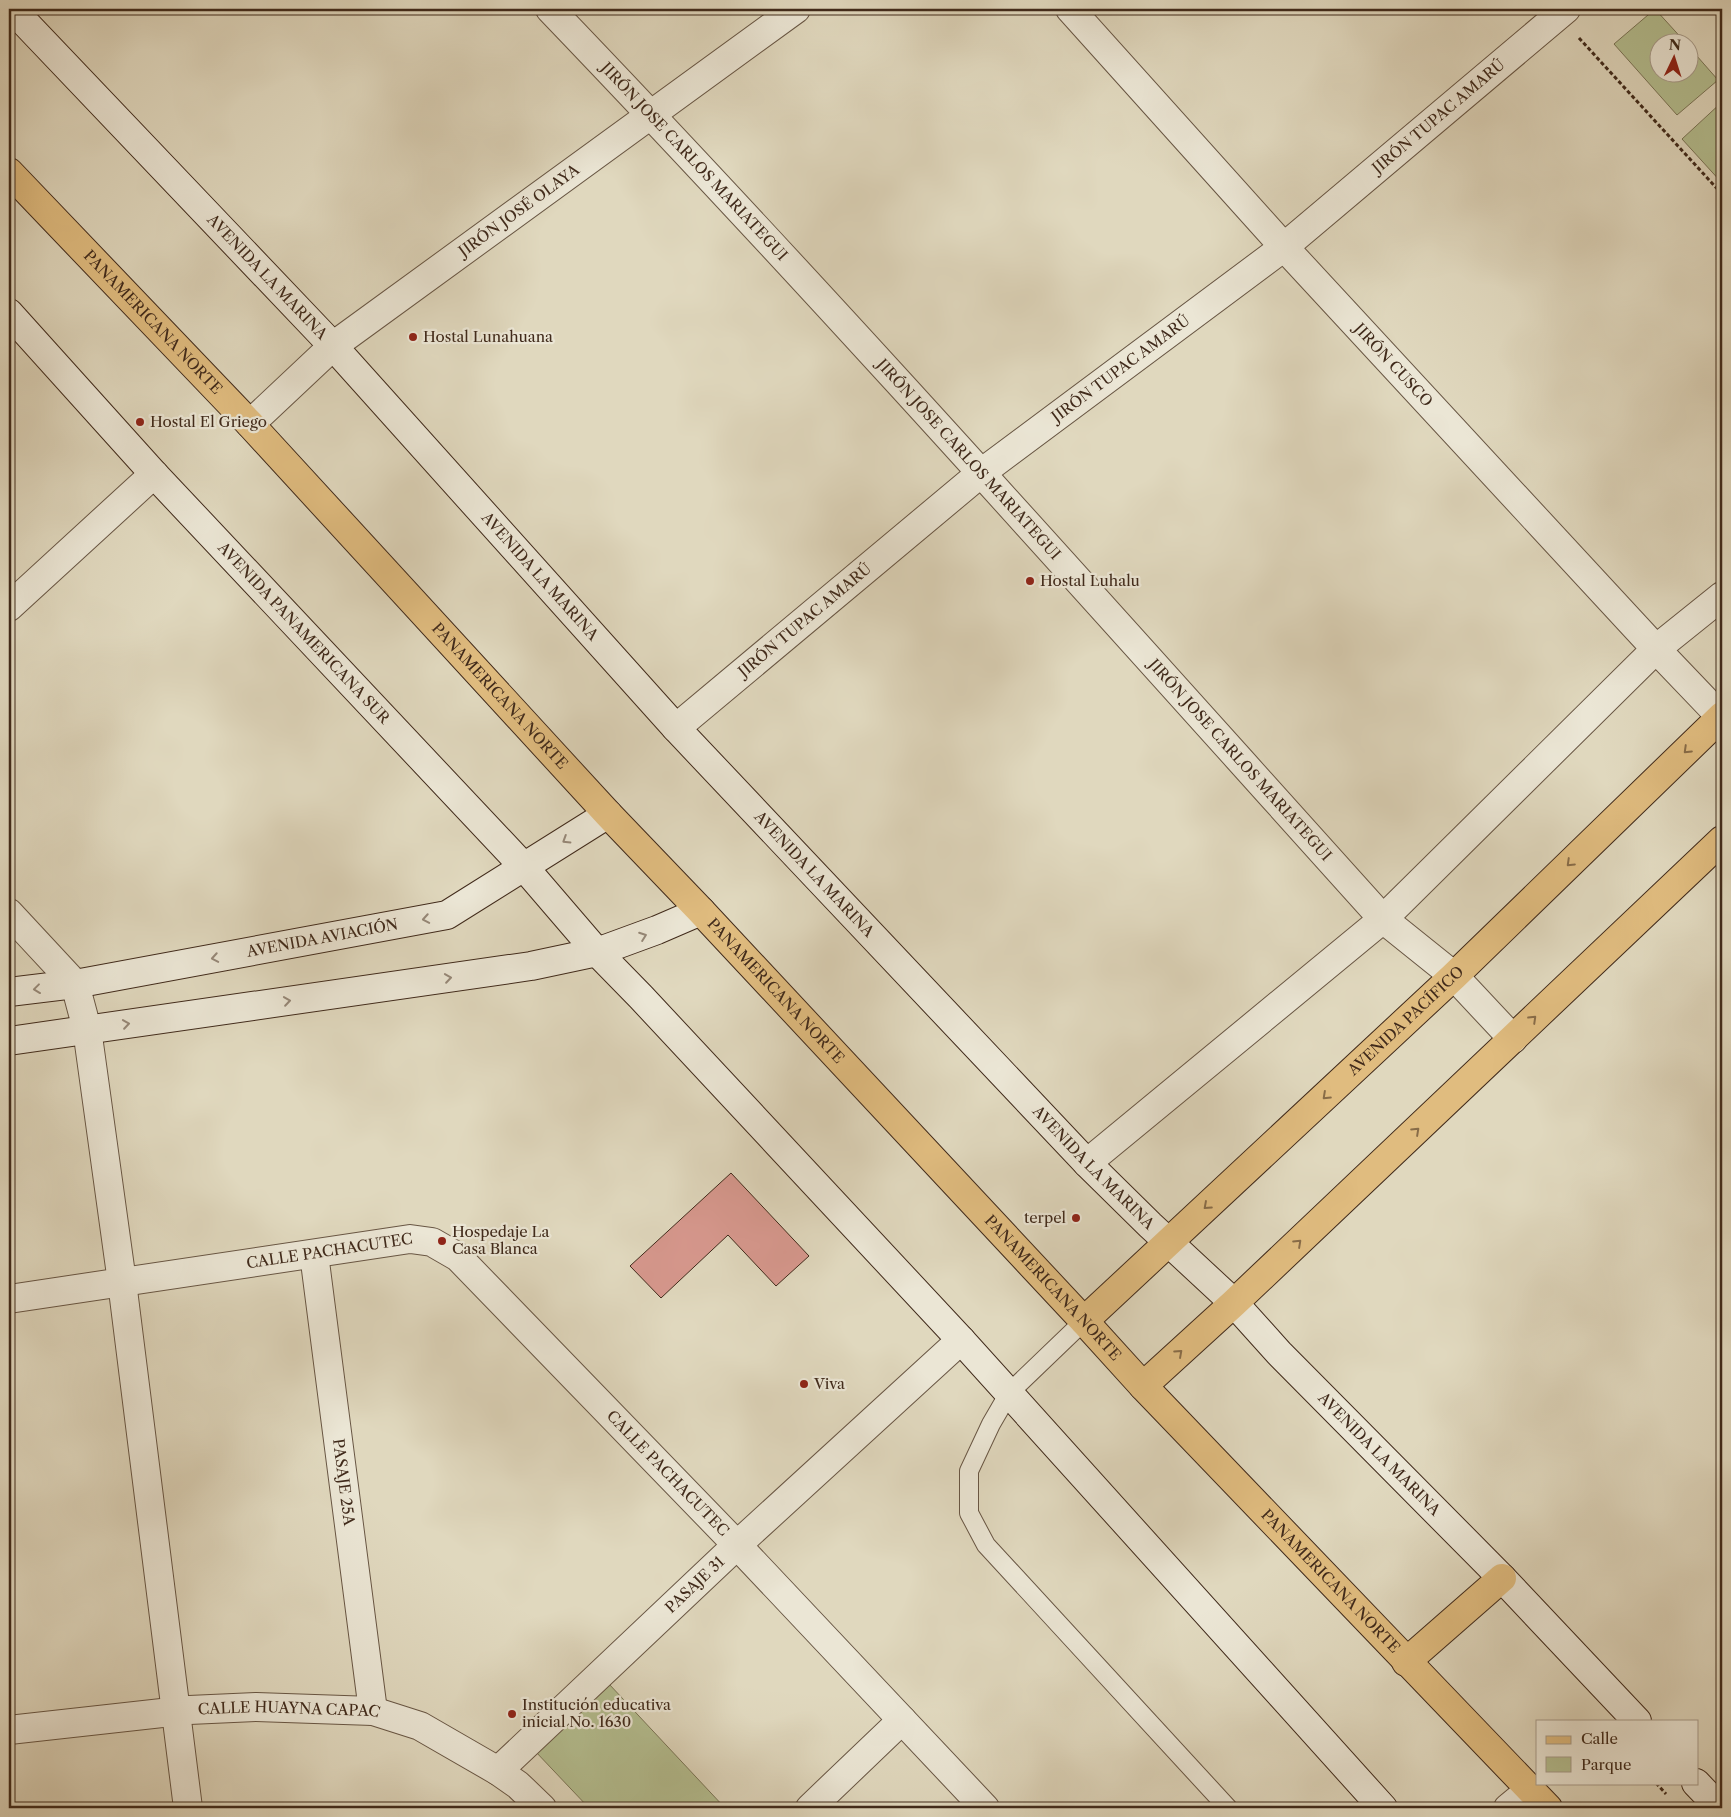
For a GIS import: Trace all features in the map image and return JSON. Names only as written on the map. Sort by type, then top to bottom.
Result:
[{"type":"main road","name":"PANAMERICANA NORTE","points":[[9,172],[250,424],[608,814],[1084,1320],[1142,1386],[1539,1799]]},
{"type":"main road","name":"AVENIDA PACÍFICO","points":[[1084,1320],[1454,976],[1722,717]]},
{"type":"main road","points":[[1142,1386],[1234,1303],[1722,840]]},
{"type":"main road","points":[[1406,1662],[1502,1578]]},
{"type":"street","name":"AVENIDA LA MARINA","points":[[12,9],[333,346],[676,728],[1087,1163],[1234,1303],[1279,1353],[1502,1578],[1636,1720]]},
{"type":"street","name":"JIRÓN JOSE CARLOS MARIATEGUI","points":[[550,9],[651,114],[981,473],[1383,919],[1454,976],[1513,1039]]},
{"type":"street","name":"JIRÓN JOSÉ OLAYA","points":[[250,424],[333,346],[796,9]]},
{"type":"street","name":"JIRÓN CUSCO","points":[[1070,9],[1284,247],[1656,649],[1722,717]]},
{"type":"street","name":"JIRÓN TUPAC AMARÚ","points":[[676,728],[981,473],[1284,247],[1562,12]]},
{"type":"street","name":"AVENIDA PANAMERICANA SUR","points":[[9,313],[154,474],[524,867],[597,952],[961,1340],[1383,1808]]},
{"type":"street","points":[[9,608],[154,474]]},
{"type":"street","points":[[1087,1163],[1383,919],[1656,649],[1722,596]]},
{"type":"street","name":"AVENIDA AVIACIÓN","points":[[9,992],[75,984],[447,915],[608,814]]},
{"type":"street","points":[[9,1041],[531,966],[597,952],[657,930],[701,911]]},
{"type":"street","points":[[9,913],[75,984],[87,1030],[122,1282],[188,1808]]},
{"type":"street","name":"CALLE PACHACUTEC","points":[[9,1299],[410,1240],[432,1242],[458,1257],[736,1545],[985,1808]]},
{"type":"street","name":"PASAJE 25A","points":[[314,1254],[373,1711]]},
{"type":"street","name":"PASAJE 31","points":[[498,1771],[736,1545],[961,1340]]},
{"type":"street","name":"CALLE HUAYNA CAPAC","points":[[9,1730],[175,1712],[256,1707],[373,1711],[420,1726],[498,1771],[518,1785],[542,1808]]},
{"type":"street","points":[[810,1808],[902,1720]]},
{"type":"street","points":[[1697,1784],[1720,1808]]},
{"type":"street","points":[[1508,1808],[1539,1799]]},
{"type":"lane","points":[[1084,1320],[1009,1393],[991,1424],[969,1471],[968,1513],[986,1545],[1228,1808]]},
{"type":"path","points":[[1562,12],[1722,194]]},
{"type":"green space","points":[[1655,9],[1676,32],[1648,32],[1648,82],[1698,82],[1698,57],[1718,80],[1677,115],[1614,44]]},
{"type":"green space","points":[[1722,102],[1722,183],[1682,139]]},
{"type":"green space","points":[[609,1684],[725,1808],[589,1808],[535,1751]]},
{"type":"building","points":[[731,1173],[809,1256],[776,1286],[728,1235],[661,1298],[630,1266]]},
{"type":"place","name":"Hostal Lunahuana","points":[[413,337]]},
{"type":"place","name":"Hostal El Griego","points":[[140,422]]},
{"type":"place","name":"Hostal Luhalu","points":[[1030,581]]},
{"type":"place","name":"terpel","points":[[1076,1218]]},
{"type":"place","name":"Hospedaje La Casa Blanca","points":[[442,1241]]},
{"type":"place","name":"Viva","points":[[804,1384]]},
{"type":"place","name":"Institución educativa inicial No. 1630","points":[[512,1714]]}]
